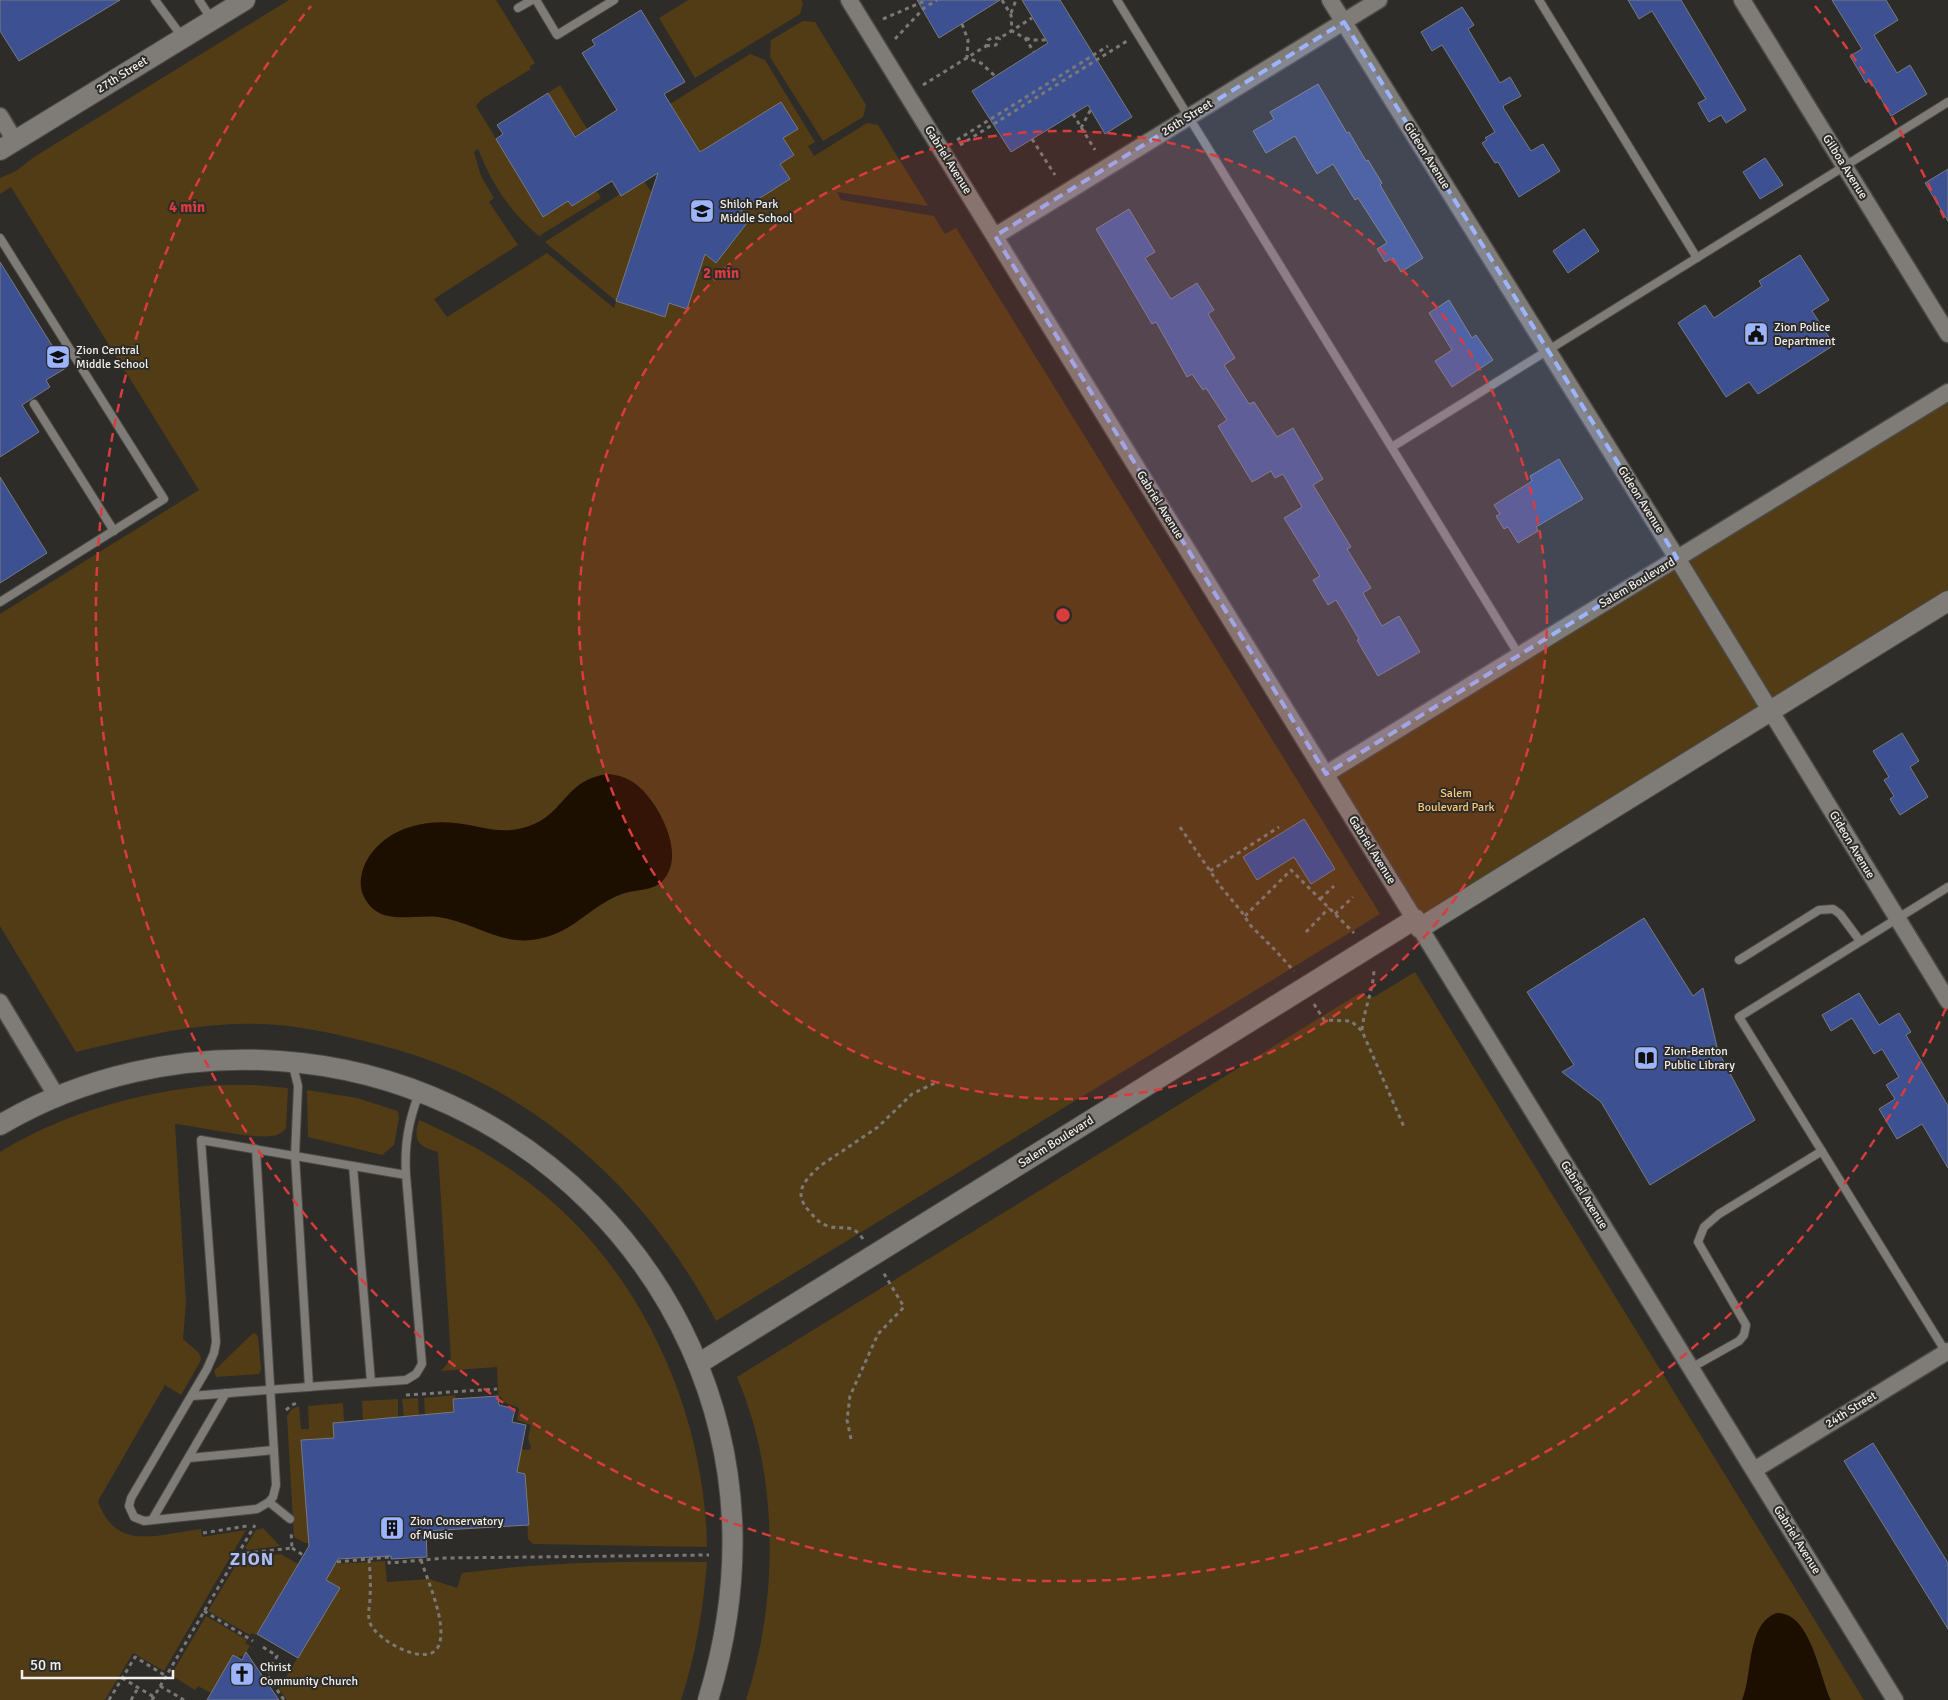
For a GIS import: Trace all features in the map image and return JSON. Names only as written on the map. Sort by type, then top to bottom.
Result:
[{"type":"street","name":"27th Street","points":[[8,145],[244,0]]},
{"type":"street","name":"Gabriel Avenue","points":[[849,0],[1895,1700]]},
{"type":"street","name":"Gideon Avenue","points":[[1330,0],[1677,558],[1948,1001]]},
{"type":"street","name":"26th Street","points":[[994,236],[1379,0]]},
{"type":"street","name":"Gilboa Avenue","points":[[1742,0],[1948,334]]},
{"type":"street","points":[[0,116],[8,145]]},
{"type":"street","name":"Salem Boulevard","points":[[1326,774],[1948,392]]},
{"type":"street","name":"Salem Boulevard","points":[[698,1364],[1368,948],[1417,923],[1771,711],[1948,601]]},
{"type":"street","points":[[0,1002],[58,1097]]},
{"type":"street","points":[[0,1125],[58,1097],[114,1077],[173,1065],[232,1059],[292,1062],[344,1069],[370,1075],[420,1092],[470,1114],[516,1141],[560,1174],[617,1231],[650,1274],[677,1320],[698,1364],[718,1425],[729,1487],[733,1550],[728,1614],[716,1676],[708,1700]]},
{"type":"street","name":"24th Street","points":[[1754,1470],[1947,1353]]},
{"type":"lane","points":[[156,0],[183,38]]},
{"type":"lane","points":[[199,0],[212,20]]},
{"type":"lane","points":[[518,8],[532,0]]},
{"type":"lane","points":[[536,0],[557,35],[603,3],[614,0]]},
{"type":"lane","points":[[1117,0],[1519,655]]},
{"type":"lane","points":[[1539,0],[1697,258]]},
{"type":"lane","points":[[1392,447],[1948,102]]},
{"type":"lane","points":[[0,238],[164,499],[0,602]]},
{"type":"lane","points":[[34,404],[114,531]]},
{"type":"lane","points":[[1947,1353],[1739,1017],[1948,887]]},
{"type":"lane","points":[[1739,960],[1819,910],[1833,909],[1840,914],[1860,941]]},
{"type":"lane","points":[[292,1062],[298,1086],[295,1156],[309,1387]]},
{"type":"lane","points":[[192,1396],[412,1378],[420,1370],[422,1364],[405,1155],[409,1121],[420,1092]]},
{"type":"lane","points":[[256,1149],[276,1485],[273,1497],[269,1502],[257,1509],[138,1520],[134,1517],[129,1506],[131,1498],[192,1396],[211,1361],[216,1342],[201,1140],[256,1149],[406,1175]]},
{"type":"lane","points":[[1691,1368],[1739,1341],[1744,1335],[1746,1325],[1698,1242],[1704,1227],[1719,1214],[1822,1151]]},
{"type":"lane","points":[[353,1166],[371,1382]]},
{"type":"lane","points":[[152,1520],[226,1393]]},
{"type":"lane","points":[[188,1458],[274,1450]]},
{"type":"lane","points":[[269,1502],[290,1519]]},
{"type":"path","points":[[883,19],[927,0]]},
{"type":"path","points":[[895,39],[924,8],[936,0]]},
{"type":"path","points":[[1002,0],[1010,14],[1012,31]]},
{"type":"path","points":[[1010,14],[1016,0]]},
{"type":"path","points":[[923,85],[986,46],[996,45],[1000,38],[1032,18]]},
{"type":"path","points":[[962,24],[968,40],[967,58]]},
{"type":"path","points":[[1012,31],[1031,40],[1046,40]]},
{"type":"path","points":[[960,145],[1138,35]]},
{"type":"path","points":[[986,46],[988,40],[1000,38]]},
{"type":"path","points":[[1025,38],[1034,52]]},
{"type":"path","points":[[957,140],[1108,46]]},
{"type":"path","points":[[967,58],[981,63],[995,76]]},
{"type":"path","points":[[1081,128],[1090,109]]},
{"type":"path","points":[[1072,114],[1095,150]]},
{"type":"path","points":[[1032,139],[1055,176]]},
{"type":"path","points":[[1180,827],[1251,926],[1286,961],[1324,1020],[1351,1021],[1362,1031],[1404,1127]]},
{"type":"path","points":[[1210,871],[1279,827]]},
{"type":"path","points":[[1245,916],[1291,870],[1368,948],[1374,976],[1365,1009],[1362,1031]]},
{"type":"path","points":[[1320,900],[1334,886]]},
{"type":"path","points":[[1335,914],[1352,897]]},
{"type":"path","points":[[1306,932],[1329,908]]},
{"type":"path","points":[[398,1396],[497,1389]]},
{"type":"path","points":[[284,1414],[287,1408],[298,1403]]},
{"type":"path","points":[[290,1519],[292,1548]]},
{"type":"path","points":[[122,1678],[153,1698],[255,1525]]},
{"type":"path","points":[[238,1554],[292,1548],[304,1555]]},
{"type":"path","points":[[337,1562],[389,1557],[389,1562],[445,1558],[709,1555]]},
{"type":"path","points":[[369,1559],[371,1578],[369,1619],[373,1630],[382,1639],[400,1648],[417,1654],[428,1655],[439,1645],[441,1628],[421,1560]]},
{"type":"path","points":[[204,1611],[253,1641]]},
{"type":"path","points":[[263,1647],[277,1656],[266,1675],[284,1700]]},
{"type":"path","points":[[109,1700],[135,1657],[166,1676]]},
{"type":"path","points":[[160,1686],[184,1700]]},
{"type":"path","points":[[131,1700],[138,1687]]},
{"type":"highlighted area","points":[[1344,22],[1677,558],[1326,774],[995,236]]},
{"type":"green space","points":[[289,0],[496,0],[535,63],[529,67],[531,69],[482,99],[476,106],[543,216],[568,201],[572,206],[597,191],[601,198],[539,236],[519,217],[503,197],[489,174],[478,149],[474,152],[481,176],[494,198],[489,202],[518,245],[434,299],[447,317],[547,253],[614,308],[616,301],[665,316],[669,303],[705,254],[717,262],[751,219],[741,210],[790,179],[780,164],[794,155],[783,138],[797,129],[781,102],[700,152],[670,104],[750,54],[765,60],[815,142],[808,146],[814,156],[867,123],[878,125],[928,206],[837,192],[841,200],[934,216],[945,234],[956,228],[1380,914],[716,1321],[672,1250],[619,1185],[589,1156],[522,1106],[457,1071],[411,1054],[349,1037],[271,1024],[198,1027],[117,1042],[76,1052],[0,926],[0,614],[199,490],[11,187],[0,194],[0,178],[16,171],[34,157]]},
{"type":"green space","points":[[688,0],[801,0],[803,3],[800,14],[695,78],[659,18]]},
{"type":"green space","points":[[803,21],[815,22],[866,105],[863,117],[823,141],[770,57],[771,40]]},
{"type":"green space","points":[[560,85],[587,129],[574,136],[548,93]]},
{"type":"green space","points":[[644,181],[652,193],[616,301],[545,242],[620,194]]},
{"type":"green space","name":"Salem Boulevard Park","points":[[1948,392],[1948,600],[1420,928],[1326,774]]},
{"type":"green space","points":[[1415,972],[1864,1700],[746,1700],[757,1661],[764,1621],[769,1579],[770,1537],[767,1495],[761,1454],[751,1415],[737,1377],[1360,993],[1374,997]]},
{"type":"green space","points":[[215,1085],[254,1085],[288,1088],[286,1128],[277,1135],[256,1136],[175,1124],[186,1303],[183,1339],[199,1353],[201,1359],[181,1395],[165,1385],[98,1501],[106,1517],[116,1528],[127,1534],[154,1536],[201,1529],[202,1537],[246,1530],[164,1671],[133,1653],[105,1700],[0,1700],[0,1152],[50,1126],[104,1106],[159,1093]]},
{"type":"green space","points":[[307,1090],[357,1098],[398,1111],[399,1118],[394,1145],[382,1155],[308,1137]]},
{"type":"green space","points":[[419,1120],[475,1148],[528,1182],[567,1216],[603,1255],[633,1298],[658,1344],[679,1393],[694,1443],[703,1495],[707,1547],[533,1544],[528,1539],[525,1474],[517,1472],[521,1449],[529,1450],[531,1448],[528,1438],[531,1425],[517,1420],[519,1408],[504,1402],[498,1396],[497,1367],[441,1371],[451,1359],[438,1152],[426,1148],[419,1142],[416,1133]]},
{"type":"green space","points":[[253,1333],[258,1337],[261,1370],[259,1374],[216,1377],[214,1371]]},
{"type":"green space","points":[[455,1395],[456,1399],[453,1399],[454,1415],[425,1416],[424,1398]]},
{"type":"green space","points":[[418,1398],[419,1417],[404,1418],[402,1399]]},
{"type":"green space","points":[[398,1399],[398,1418],[363,1421],[362,1401]]},
{"type":"green space","points":[[343,1403],[344,1422],[334,1438],[301,1440],[309,1543],[305,1543],[294,1537],[287,1416],[292,1409],[299,1406],[301,1429],[309,1429],[308,1406]]},
{"type":"green space","points":[[263,1528],[280,1546],[248,1550],[245,1548],[256,1530]]},
{"type":"green space","points":[[281,1554],[298,1564],[256,1635],[252,1633],[250,1635],[208,1611],[239,1560]]},
{"type":"green space","points":[[385,1561],[387,1582],[429,1579],[457,1588],[462,1573],[493,1569],[584,1563],[707,1562],[698,1632],[681,1700],[287,1700],[279,1689],[339,1588],[326,1580],[335,1564]]},
{"type":"green space","points":[[206,1616],[247,1640],[245,1643],[250,1646],[244,1656],[238,1658],[233,1655],[211,1693],[198,1686],[195,1690],[171,1675]]},
{"type":"shaded area","points":[[608,774],[623,777],[637,785],[653,803],[666,827],[672,852],[671,864],[667,875],[658,885],[622,894],[599,906],[558,933],[532,940],[508,939],[450,919],[438,917],[387,916],[370,906],[362,893],[362,874],[367,860],[384,841],[406,828],[443,822],[501,830],[519,829],[541,821],[574,789],[583,783],[594,777]]},
{"type":"shaded area","points":[[1777,1613],[1789,1616],[1798,1623],[1806,1634],[1818,1661],[1831,1700],[1742,1700],[1755,1639],[1760,1627],[1767,1619]]},
{"type":"building","points":[[0,0],[120,0],[19,61],[0,31]]},
{"type":"building","points":[[917,0],[1000,0],[939,38]]},
{"type":"building","points":[[1022,0],[1060,0],[1132,117],[1105,134],[1088,105],[1011,152],[972,91],[1048,43]]},
{"type":"building","points":[[1628,0],[1681,0],[1746,110],[1726,123],[1721,115],[1709,122],[1698,103],[1706,99],[1652,11],[1639,19]]},
{"type":"building","points":[[1832,0],[1886,0],[1898,20],[1874,35],[1897,73],[1910,65],[1927,94],[1891,116],[1870,80],[1866,83],[1850,56],[1862,49]]},
{"type":"building","points":[[1462,7],[1474,25],[1468,29],[1500,83],[1510,77],[1521,96],[1503,106],[1504,109],[1531,151],[1543,144],[1560,171],[1519,197],[1498,162],[1495,163],[1482,143],[1487,140],[1485,138],[1495,132],[1442,45],[1432,51],[1421,32]]},
{"type":"building","points":[[641,10],[685,82],[664,94],[700,152],[781,102],[798,129],[783,138],[794,155],[780,164],[790,179],[741,210],[751,218],[716,263],[705,254],[687,309],[669,303],[665,317],[616,301],[658,173],[621,196],[612,181],[572,206],[568,201],[543,217],[496,139],[503,134],[497,125],[548,93],[575,137],[617,110],[582,53],[595,45],[592,40]]},
{"type":"building","points":[[1318,84],[1347,133],[1349,132],[1382,183],[1380,185],[1423,258],[1401,272],[1393,258],[1385,262],[1377,249],[1387,243],[1358,198],[1355,200],[1333,164],[1317,174],[1295,136],[1266,153],[1253,131],[1274,119],[1270,112]]},
{"type":"building","points":[[1765,158],[1783,185],[1760,199],[1743,172]]},
{"type":"building","points":[[1948,169],[1948,221],[1925,183]]},
{"type":"building","points":[[1129,209],[1155,252],[1145,258],[1171,299],[1197,283],[1214,310],[1208,314],[1235,358],[1224,365],[1249,404],[1254,402],[1277,437],[1293,428],[1323,479],[1313,485],[1351,547],[1347,549],[1371,588],[1363,593],[1382,626],[1399,616],[1420,652],[1378,676],[1336,600],[1328,605],[1313,580],[1320,576],[1284,518],[1302,507],[1283,474],[1275,478],[1271,471],[1252,482],[1218,426],[1227,420],[1206,388],[1203,390],[1192,374],[1187,377],[1156,322],[1152,324],[1096,229]]},
{"type":"building","points":[[1584,229],[1599,251],[1568,273],[1553,251]]},
{"type":"building","name":"Zion Police Department","points":[[1800,255],[1829,300],[1812,311],[1834,345],[1758,394],[1749,382],[1726,397],[1678,323],[1705,305],[1714,318],[1762,286],[1759,281]]},
{"type":"building","points":[[0,262],[66,368],[46,380],[50,387],[22,405],[39,432],[0,457]]},
{"type":"building","points":[[1449,300],[1472,338],[1476,335],[1493,360],[1452,387],[1435,361],[1452,350],[1429,313]]},
{"type":"building","points":[[1559,459],[1583,499],[1536,527],[1538,531],[1518,543],[1508,527],[1504,529],[1496,516],[1500,514],[1494,505],[1532,481],[1530,476]]},
{"type":"building","points":[[0,477],[47,553],[0,583]]},
{"type":"building","points":[[1902,733],[1919,761],[1910,767],[1928,797],[1900,815],[1890,799],[1894,796],[1884,780],[1889,777],[1873,751]]},
{"type":"building","points":[[1304,819],[1335,869],[1311,884],[1294,857],[1257,880],[1243,857]]},
{"type":"building","name":"Zion-Benton Public Library","points":[[1644,918],[1693,996],[1703,988],[1718,1051],[1755,1120],[1650,1185],[1601,1102],[1562,1072],[1574,1065],[1527,992]]},
{"type":"building","points":[[1859,993],[1879,1025],[1899,1013],[1911,1032],[1906,1035],[1948,1106],[1948,1168],[1922,1124],[1897,1139],[1879,1109],[1895,1099],[1886,1085],[1899,1077],[1882,1049],[1874,1054],[1852,1018],[1831,1031],[1822,1015]]},
{"type":"building","name":"Zion Conservatory of Music","points":[[498,1396],[499,1405],[515,1409],[512,1422],[526,1425],[517,1472],[525,1474],[529,1525],[426,1531],[427,1557],[391,1559],[391,1556],[338,1559],[326,1580],[340,1588],[298,1658],[257,1634],[309,1546],[301,1440],[334,1438],[333,1423],[454,1412],[453,1399]]},
{"type":"building","points":[[1873,1443],[1948,1563],[1948,1629],[1844,1461]]},
{"type":"building","name":"Christ Community Church","points":[[246,1652],[279,1700],[207,1700],[233,1655],[242,1660]]},
{"type":"place","name":"Shiloh Park Middle School","points":[[702,211]]},
{"type":"place","name":"Zion Police Department","points":[[1756,334]]},
{"type":"place","name":"Zion Central Middle School","points":[[58,357]]},
{"type":"place","name":"Zion-Benton Public Library","points":[[1646,1058]]},
{"type":"place","name":"Zion Conservatory of Music","points":[[392,1528]]},
{"type":"place","name":"Christ Community Church","points":[[242,1674]]},
{"type":"district","name":"ZION","points":[[252,1559]]}]
